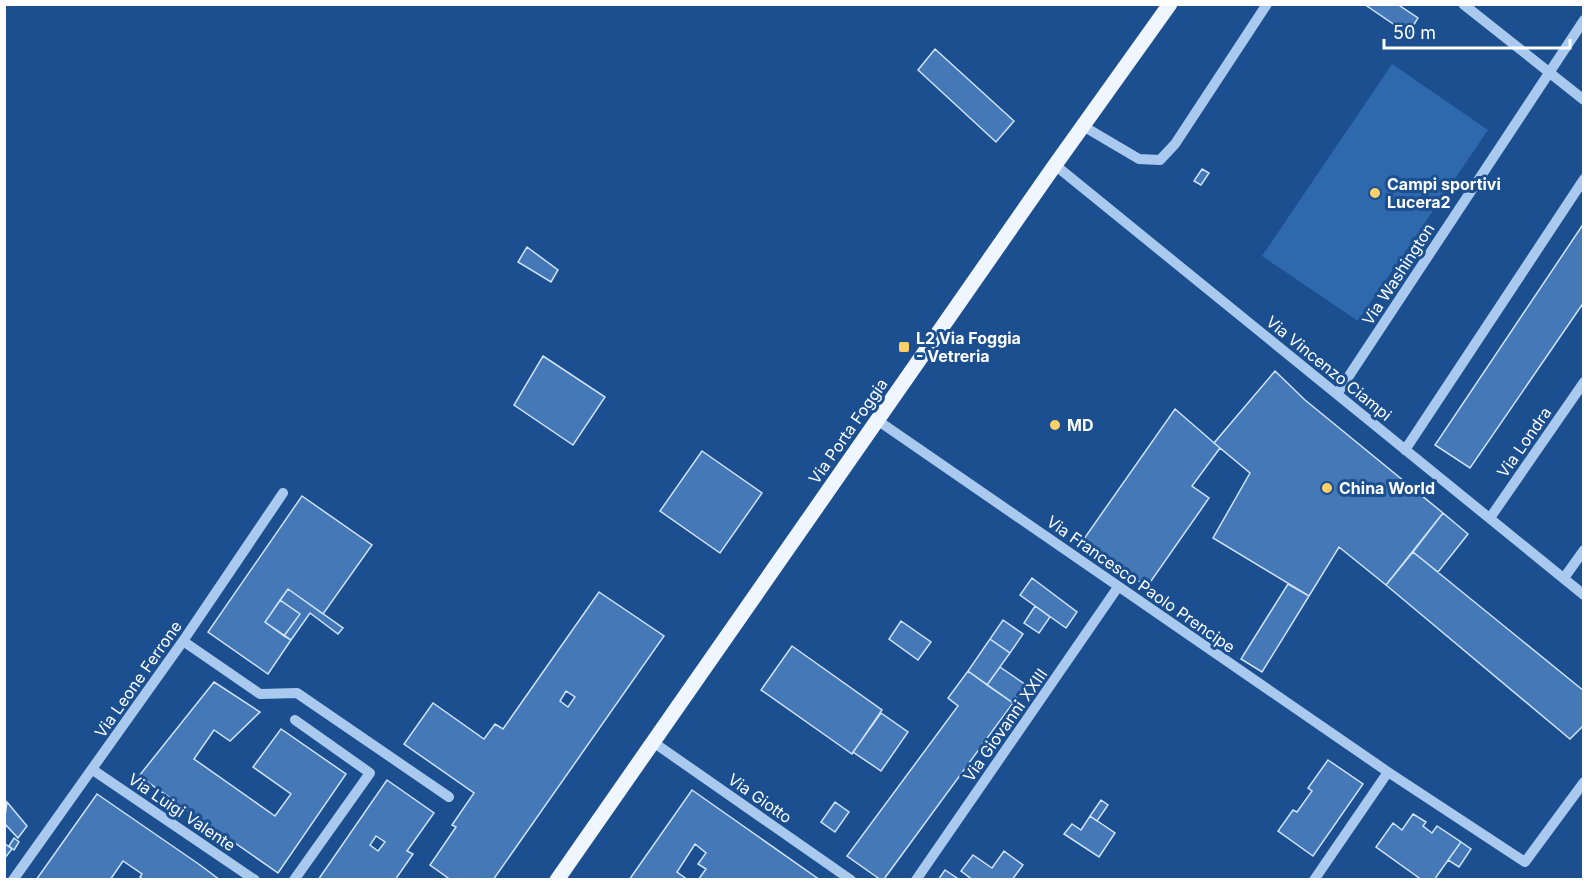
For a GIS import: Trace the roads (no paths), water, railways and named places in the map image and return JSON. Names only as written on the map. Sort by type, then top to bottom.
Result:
[{"type":"main road","name":"Via Porta Foggia","points":[[557,879],[1055,165],[1170,4]]},
{"type":"street","points":[[1083,126],[1139,159],[1160,160],[1175,144],[1267,4]]},
{"type":"street","points":[[1463,4],[1584,100]]},
{"type":"street","name":"Via Washington","points":[[1337,394],[1584,21]]},
{"type":"street","name":"Via Vincenzo Ciampi","points":[[1055,165],[1584,595]]},
{"type":"street","points":[[1405,450],[1584,179]]},
{"type":"street","name":"Via Londra","points":[[1490,518],[1584,382]]},
{"type":"street","name":"Via Francesco Paolo Prencipe","points":[[877,420],[1388,772],[1525,862],[1584,782]]},
{"type":"street","name":"Via Leone Ferrone","points":[[13,879],[93,770],[283,493]]},
{"type":"street","points":[[1564,578],[1584,549]]},
{"type":"street","name":"Via Giovanni XXIII","points":[[916,879],[1118,587]]},
{"type":"street","points":[[183,641],[260,694],[297,693],[449,797]]},
{"type":"street","points":[[294,879],[370,773],[295,720]]},
{"type":"street","name":"Via Giotto","points":[[653,742],[851,879]]},
{"type":"street","name":"Via Luigi Valente","points":[[93,770],[255,879]]},
{"type":"street","points":[[1314,879],[1388,772]]},
{"type":"place","name":"Campi sportivi Lucera2","points":[[1375,193]]},
{"type":"place","name":"L2 Via Foggia - Vetreria","points":[[904,347]]},
{"type":"place","name":"MD","points":[[1055,425]]},
{"type":"place","name":"China World","points":[[1327,488]]}]
